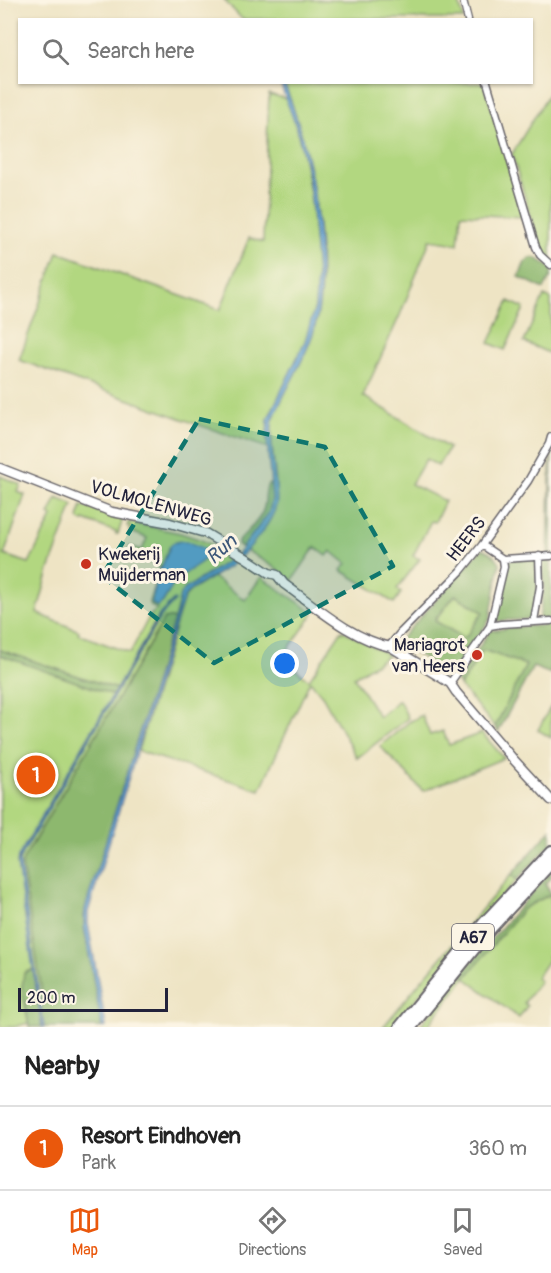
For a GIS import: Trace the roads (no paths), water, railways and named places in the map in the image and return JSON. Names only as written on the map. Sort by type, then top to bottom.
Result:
[{"type":"highway","name":"A67","points":[[400,1027],[484,923],[551,851]]},
{"type":"highway","name":"A67","points":[[411,1027],[490,929],[551,863]]},
{"type":"street","points":[[463,0],[468,18]]},
{"type":"street","points":[[488,84],[536,247],[540,255],[551,265]]},
{"type":"street","name":"HEERS","points":[[391,647],[401,632],[461,571],[482,544],[528,481],[551,437]]},
{"type":"street","name":"VOLMOLENWEG","points":[[0,468],[112,512],[205,533],[269,573],[275,580],[285,584],[344,626],[382,646],[391,647],[450,683]]},
{"type":"street","points":[[482,544],[503,559],[551,556]]},
{"type":"street","points":[[534,621],[540,586],[539,556]]},
{"type":"street","points":[[503,559],[504,567],[490,626],[450,683],[514,760],[551,800]]},
{"type":"street","points":[[490,626],[551,621]]},
{"type":"water","points":[[280,84],[284,84],[298,122],[312,181],[320,265],[320,298],[314,330],[272,422],[271,441],[276,508],[266,526],[244,554],[230,566],[187,593],[179,612],[88,912],[88,924],[106,1027],[102,1027],[84,926],[85,909],[180,595],[185,589],[237,555],[269,513],[272,499],[267,441],[268,419],[305,341],[315,307],[317,276],[311,198],[297,129]]},
{"type":"water","points":[[180,541],[187,541],[205,549],[207,558],[176,580],[163,602],[155,606],[151,602],[159,573],[170,546]]},
{"type":"water","points":[[174,600],[160,617],[19,860],[44,1027],[42,1027],[17,864],[18,857],[160,614]]},
{"type":"place","name":"Kwekerij Muijderman","points":[[86,564]]},
{"type":"place","name":"Mariagrot van Heers","points":[[477,655]]},
{"type":"place","name":"Resort Eindhoven","points":[[36,775]]},
{"type":"water label","name":"Run","points":[[221,549]]}]
